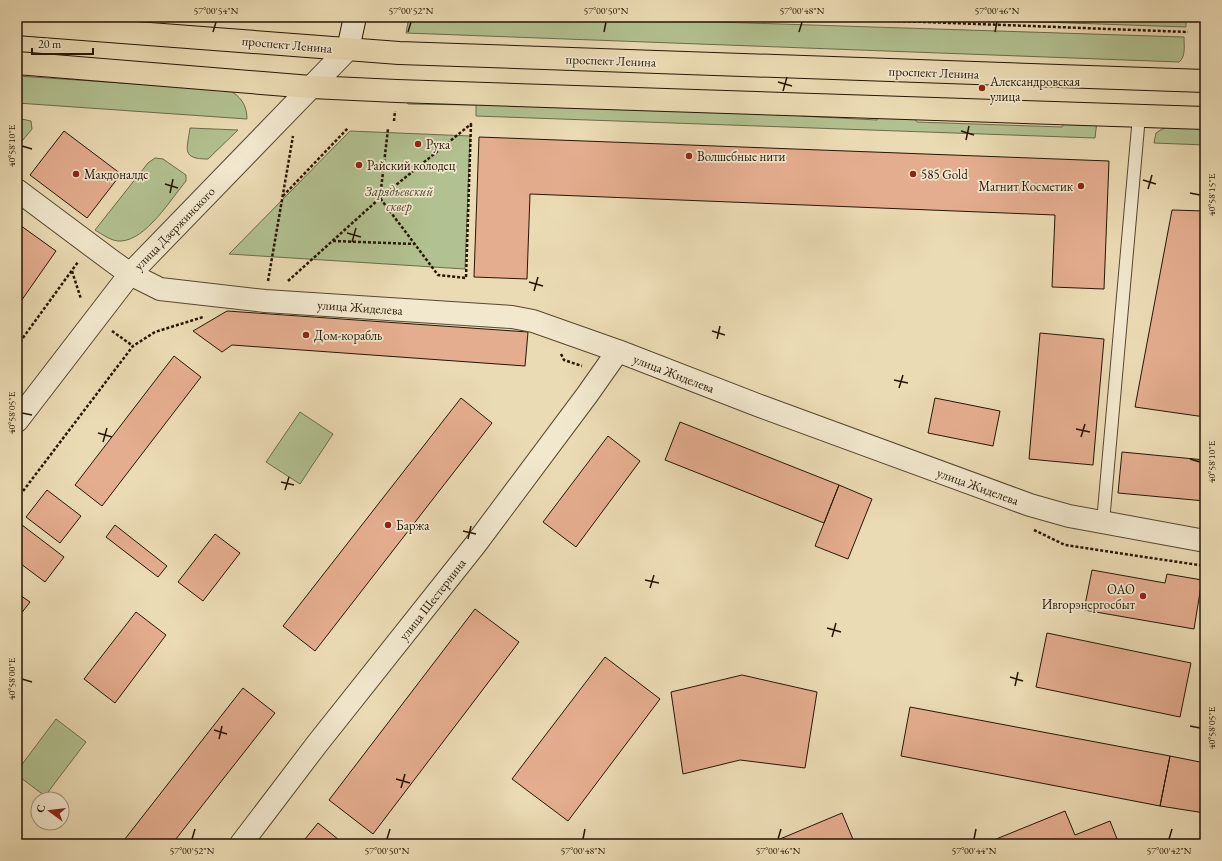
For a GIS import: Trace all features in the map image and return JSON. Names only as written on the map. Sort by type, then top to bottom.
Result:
[{"type":"highway","name":"проспект Ленина","points":[[17,24],[348,50],[1205,82]]},
{"type":"highway","points":[[17,63],[311,87],[397,91],[1205,118]]},
{"type":"street","points":[[348,50],[355,17]]},
{"type":"street","name":"улица Дзержинского","points":[[17,421],[130,274],[348,50]]},
{"type":"street","name":"улица Жиделева","points":[[17,190],[130,274],[160,289],[265,300],[512,317],[532,321],[618,351],[760,406],[1030,505],[1103,522],[1205,541]]},
{"type":"street","name":"улица Шестернина","points":[[241,844],[317,744],[474,546],[587,395],[618,351]]},
{"type":"lane","points":[[1103,522],[1139,116]]},
{"type":"path","points":[[793,17],[854,18],[1188,32]]},
{"type":"path","points":[[265,300],[380,198],[471,124],[466,278],[438,275],[380,198],[388,129]]},
{"type":"path","points":[[265,300],[295,128]]},
{"type":"path","points":[[282,197],[348,128]]},
{"type":"path","points":[[333,241],[415,244]]},
{"type":"path","points":[[17,346],[78,262],[72,258]]},
{"type":"path","points":[[72,271],[81,300]]},
{"type":"path","points":[[107,327],[133,346]]},
{"type":"path","points":[[17,499],[118,366]]},
{"type":"green space","points":[[409,17],[562,17],[1184,37],[1184,51],[1183,57],[1179,62],[406,33]]},
{"type":"green space","points":[[895,17],[1186,17],[1186,27]]},
{"type":"green space","points":[[17,76],[228,90],[242,101],[246,109],[247,119],[17,103]]},
{"type":"green space","points":[[404,96],[796,110],[801,116],[877,120],[880,113],[911,113],[917,122],[1062,127],[1067,120],[1097,121],[1095,138],[476,116],[476,105],[408,104]]},
{"type":"green space","points":[[17,118],[31,121],[32,129],[17,147]]},
{"type":"green space","points":[[1205,123],[1205,145],[1154,143],[1156,133],[1161,129],[1179,124]]},
{"type":"green space","points":[[190,128],[238,130],[208,159],[199,159],[193,157],[188,152],[187,147]]},
{"type":"green space","name":"Зарядьевский сквер","points":[[350,131],[470,136],[465,269],[229,254]]},
{"type":"green space","points":[[155,158],[163,159],[186,175],[186,181],[165,208],[140,234],[130,239],[121,241],[114,240],[95,230],[148,163]]},
{"type":"green space","points":[[300,412],[333,434],[300,484],[266,462]]},
{"type":"green space","points":[[56,719],[86,742],[49,791],[38,791],[17,775],[17,771]]},
{"type":"building","name":"Макдоналдс","points":[[64,131],[121,174],[87,218],[30,175]]},
{"type":"building","points":[[479,137],[1109,161],[1104,289],[1052,287],[1055,215],[530,194],[527,279],[474,277]]},
{"type":"building","points":[[1172,210],[1205,211],[1205,417],[1135,407]]},
{"type":"building","points":[[17,223],[56,251],[19,304],[17,302]]},
{"type":"building","name":"Дом-корабль","points":[[227,311],[528,332],[525,366],[232,345],[222,352],[193,331]]},
{"type":"building","points":[[1040,333],[1104,339],[1093,465],[1029,459]]},
{"type":"building","points":[[174,356],[201,377],[102,506],[75,485]]},
{"type":"building","name":"Баржа","points":[[461,398],[492,423],[315,651],[283,626]]},
{"type":"building","points":[[935,398],[1000,411],[993,446],[928,433]]},
{"type":"building","points":[[680,422],[839,485],[824,523],[665,460]]},
{"type":"building","points":[[608,436],[640,461],[576,547],[543,522]]},
{"type":"building","points":[[1122,452],[1205,460],[1205,501],[1118,493]]},
{"type":"building","points":[[839,485],[872,499],[848,559],[815,546]]},
{"type":"building","points":[[47,490],[81,516],[60,543],[26,517]]},
{"type":"building","points":[[22,525],[64,557],[45,582],[17,561],[17,532]]},
{"type":"building","points":[[115,525],[167,566],[158,577],[106,537]]},
{"type":"building","points":[[215,534],[240,553],[203,601],[178,582]]},
{"type":"building","name":"ОАО Ивгорэнергосбыт","points":[[1092,570],[1165,583],[1167,574],[1202,580],[1194,629],[1084,610]]},
{"type":"building","points":[[17,593],[30,602],[17,619]]},
{"type":"building","points":[[475,609],[519,642],[373,834],[329,800]]},
{"type":"building","points":[[136,612],[166,635],[115,703],[84,679]]},
{"type":"building","points":[[1047,633],[1191,663],[1180,717],[1036,687]]},
{"type":"building","points":[[605,657],[660,699],[568,821],[512,779]]},
{"type":"building","points":[[742,675],[817,692],[805,768],[740,760],[683,774],[671,692]]},
{"type":"building","points":[[243,688],[275,713],[172,844],[121,844]]},
{"type":"building","points":[[910,707],[1170,756],[1160,806],[901,756]]},
{"type":"building","points":[[1170,756],[1205,763],[1205,813],[1160,806]]},
{"type":"building","points":[[1065,811],[1075,835],[1110,821],[1119,844],[984,844]]},
{"type":"building","points":[[842,813],[855,844],[768,844]]},
{"type":"building","points":[[318,823],[344,844],[301,844]]},
{"type":"place","name":"Александровская улица","points":[[982,88]]},
{"type":"place","name":"Рука","points":[[418,144]]},
{"type":"place","name":"Волшебные нити","points":[[689,156]]},
{"type":"place","name":"Райский колодец","points":[[359,165]]},
{"type":"place","name":"Макдоналдс","points":[[76,174]]},
{"type":"place","name":"585 Gold","points":[[913,174]]},
{"type":"place","name":"Магнит Косметик","points":[[1081,186]]},
{"type":"place","name":"Дом-корабль","points":[[306,335]]},
{"type":"place","name":"Баржа","points":[[388,525]]},
{"type":"place","name":"ОАО Ивгорэнергосбыт","points":[[1143,596]]}]
